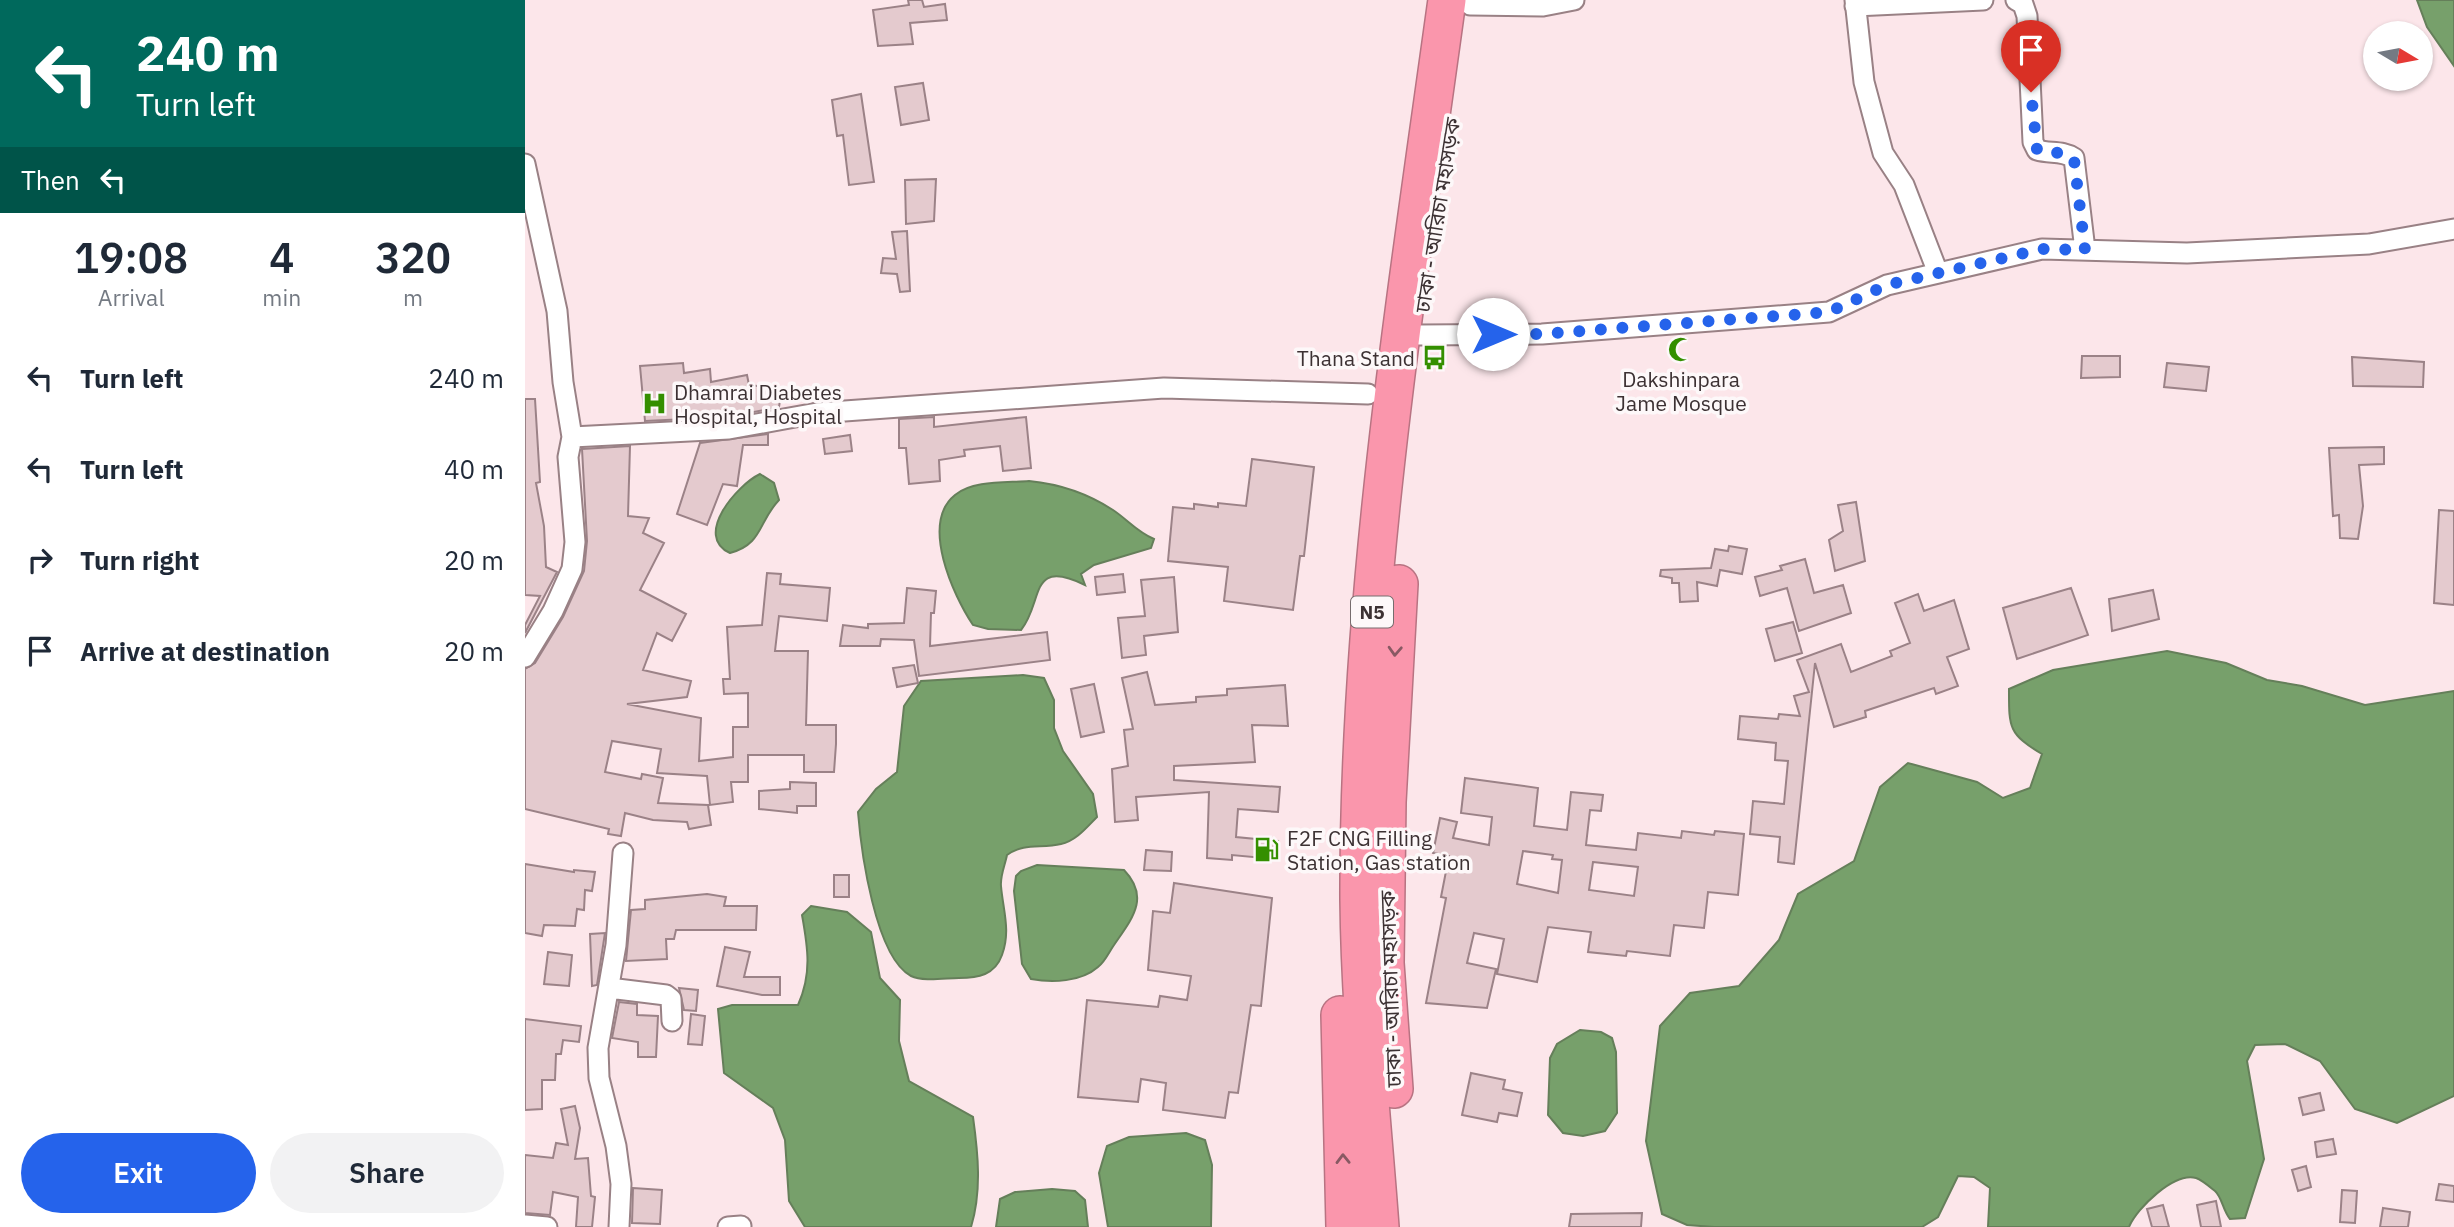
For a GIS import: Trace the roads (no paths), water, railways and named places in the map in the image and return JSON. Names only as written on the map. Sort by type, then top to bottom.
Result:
[{"type":"highway","name":"N5","points":[[1345,1227],[1338,957],[1347,654],[1368,394],[1427,0]]},
{"type":"highway","name":"N5","points":[[1380,1227],[1362,1018],[1359,898],[1369,647],[1388,426],[1463,2]]},
{"type":"highway","name":"ঢাকা - আরিচা মহাসড়ক","points":[[1404,1227],[1385,963],[1387,802],[1397,603],[1419,335],[1463,2]]},
{"type":"street","points":[[1463,2],[1543,6],[1574,0]]},
{"type":"street","points":[[1938,273],[1904,186],[1883,153],[1864,82],[1855,3],[1983,0]]},
{"type":"street","points":[[2016,0],[2023,4],[2027,16],[2033,142],[2037,150],[2048,154],[2063,152],[2074,159],[2085,250]]},
{"type":"street","points":[[525,164],[557,310],[563,382],[572,437],[568,457],[575,542],[572,569],[553,611],[525,657]]},
{"type":"street","points":[[1419,335],[1542,334],[1829,312],[1887,285],[2042,249],[2187,253],[2369,244],[2454,229]]},
{"type":"street","points":[[572,437],[729,429],[817,413],[1164,388],[1368,394]]},
{"type":"street","points":[[619,1227],[621,1184],[617,1146],[599,1078],[598,1057],[616,945],[623,853]]},
{"type":"street","points":[[609,989],[666,995],[671,999],[672,1021]]},
{"type":"street","points":[[525,1225],[547,1227]]},
{"type":"street","points":[[728,1227],[741,1226]]},
{"type":"place","name":"Dakshinpara Jame Mosque","points":[[1681,350]]},
{"type":"place","name":"Thana Stand","points":[[1435,358]]},
{"type":"place","name":"Dhamrai Diabetes Hospital, Hospital","points":[[654,404]]},
{"type":"place","name":"F2F CNG Filling Station, Gas station","points":[[1267,850]]}]
